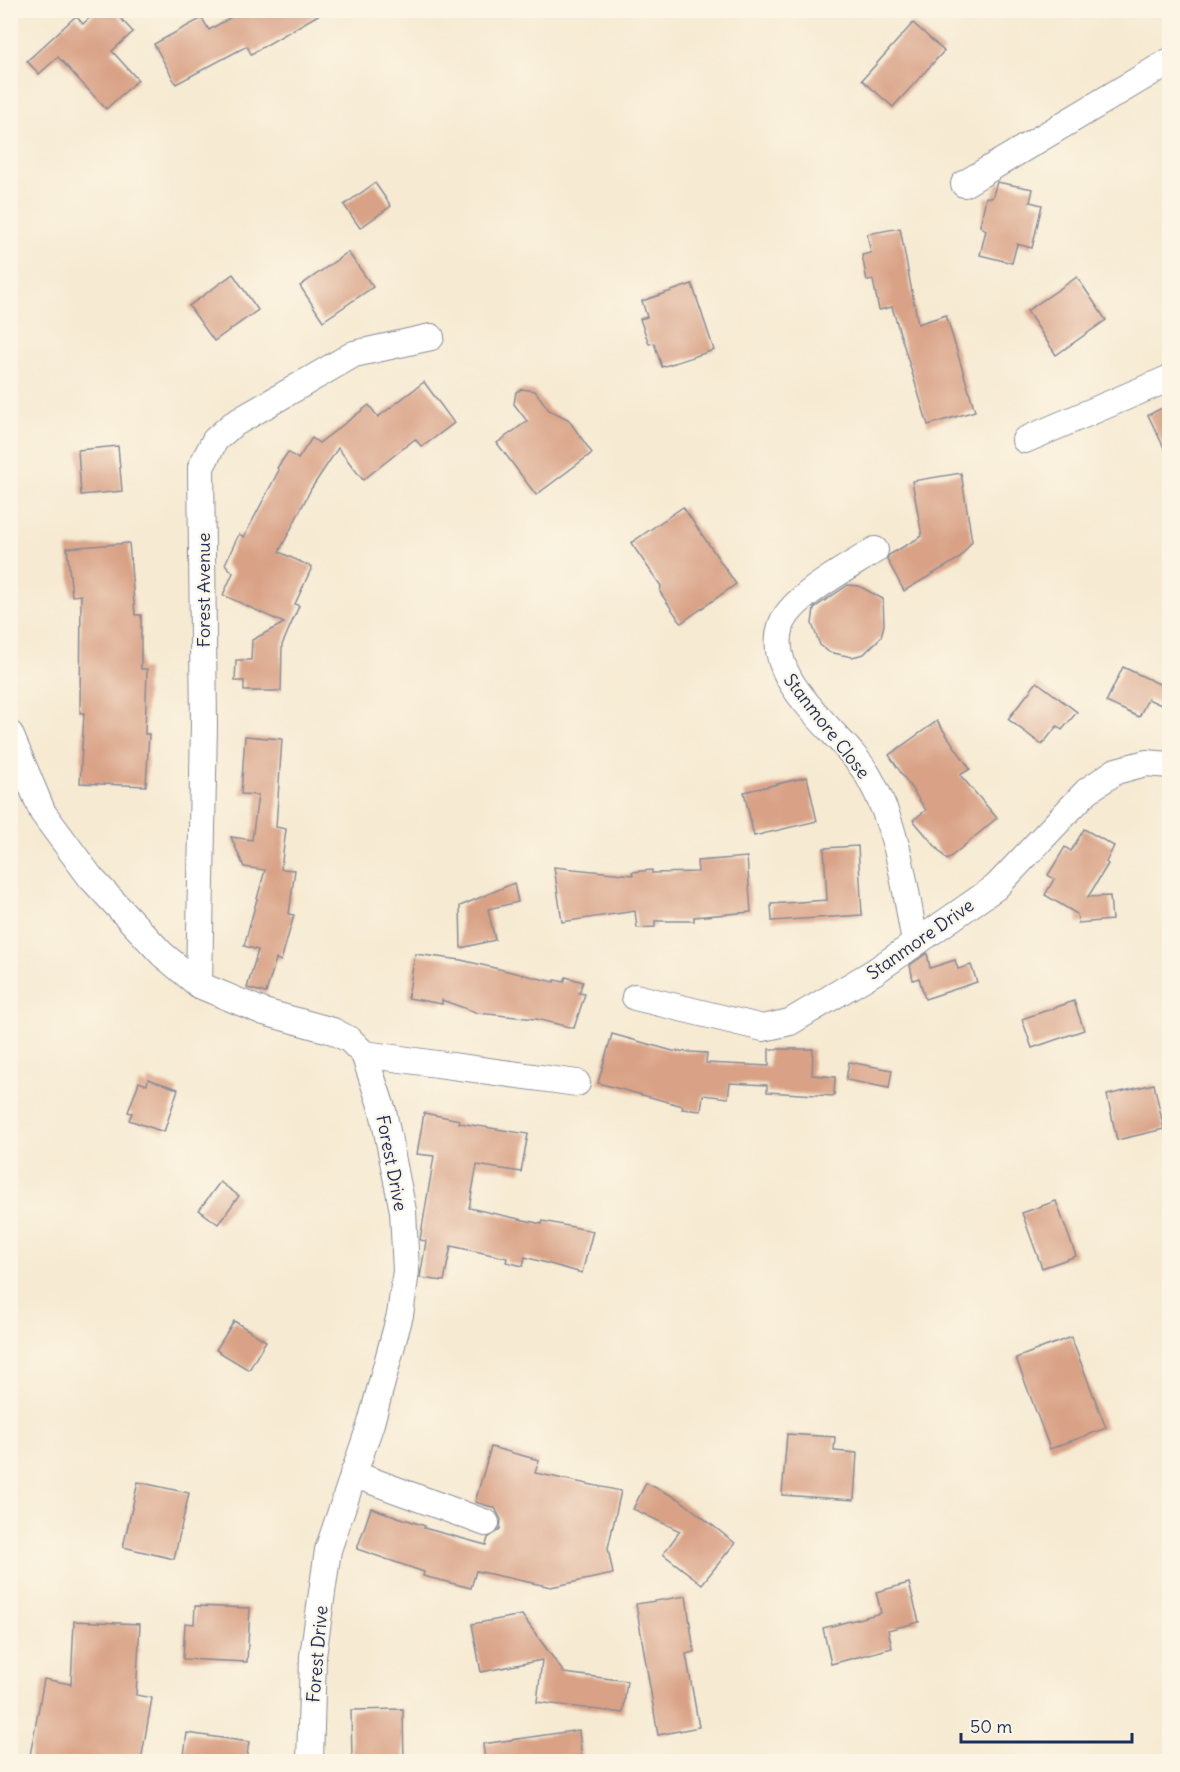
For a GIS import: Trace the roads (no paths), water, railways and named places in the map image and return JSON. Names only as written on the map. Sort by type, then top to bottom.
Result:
[{"type":"street","points":[[964,184],[1170,61]]},
{"type":"street","name":"Forest Avenue","points":[[199,985],[204,724],[201,467],[214,440],[232,425],[354,354],[431,337]]},
{"type":"street","points":[[1025,440],[1170,378]]},
{"type":"street","name":"Stanmore Close","points":[[875,550],[795,604],[781,626],[779,661],[791,684],[868,776],[897,842],[915,943]]},
{"type":"street","points":[[10,734],[34,797],[50,823],[99,886],[162,954],[199,985],[264,1012],[333,1031],[350,1040],[364,1054],[577,1083]]},
{"type":"street","name":"Stanmore Drive","points":[[636,997],[763,1028],[790,1022],[874,972],[996,887],[1097,784],[1116,771],[1146,763],[1170,765]]},
{"type":"street","name":"Forest Drive","points":[[310,1761],[313,1656],[328,1550],[400,1315],[406,1271],[403,1211],[383,1111],[364,1054]]},
{"type":"street","points":[[353,1474],[486,1523]]}]
